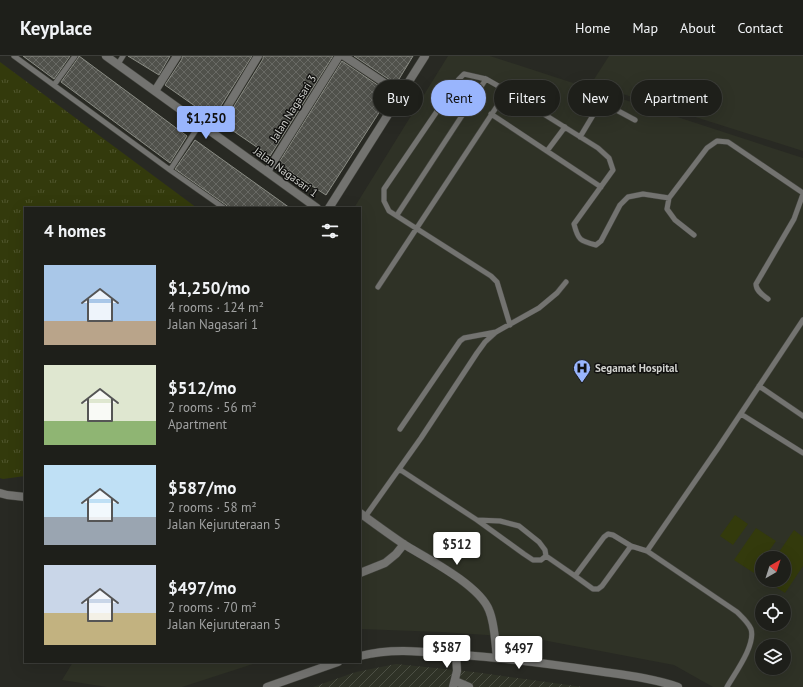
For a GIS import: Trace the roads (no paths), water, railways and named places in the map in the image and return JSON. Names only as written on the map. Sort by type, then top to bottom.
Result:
[{"type":"street","name":"Jalan Nagasari 1","points":[[106,56],[316,207]]},
{"type":"street","points":[[155,91],[177,56]]},
{"type":"street","points":[[212,132],[258,56]]},
{"type":"street","name":"Jalan Nagasari 3","points":[[267,172],[339,56]]},
{"type":"street","points":[[344,56],[380,80]]},
{"type":"street","points":[[410,80],[425,56]]},
{"type":"street","points":[[330,207],[387,116]]},
{"type":"street","points":[[0,493],[24,497]]},
{"type":"street","points":[[363,515],[404,544],[469,586],[478,594],[488,609],[494,628],[497,658]]},
{"type":"street","points":[[361,573],[385,563],[396,554],[404,544]]},
{"type":"street","points":[[361,656],[383,651],[403,650],[497,658],[546,663],[623,675],[647,679],[678,687]]},
{"type":"street","points":[[456,655],[457,671],[454,684],[469,687]]},
{"type":"street","points":[[267,687],[335,663]]},
{"type":"lane","points":[[14,56],[223,207]]},
{"type":"lane","points":[[54,85],[75,56]]},
{"type":"lane","points":[[118,64],[123,56]]},
{"type":"lane","points":[[494,83],[486,79],[464,74],[459,79],[384,189],[384,201],[389,211],[491,276],[497,282],[510,325]]},
{"type":"lane","points":[[397,215],[486,79]]},
{"type":"lane","points":[[580,137],[595,112],[601,106],[609,106],[635,120]]},
{"type":"lane","points":[[378,287],[494,110]]},
{"type":"lane","points":[[491,114],[601,187]]},
{"type":"lane","points":[[548,116],[598,148],[609,158],[612,170],[574,224],[577,235],[583,242],[596,245],[600,241],[620,205],[628,197],[643,194],[669,198]]},
{"type":"lane","points":[[170,170],[200,124]]},
{"type":"lane","points":[[547,151],[565,127]]},
{"type":"lane","points":[[694,235],[675,220],[667,209],[669,198],[707,148],[716,141],[728,142],[803,193],[794,219],[755,286],[768,299]]},
{"type":"lane","points":[[363,515],[421,438],[485,342],[496,332],[539,308],[557,293],[566,282]]},
{"type":"lane","points":[[647,551],[741,414],[803,320]]},
{"type":"lane","points":[[400,429],[460,341],[464,338],[496,332]]},
{"type":"lane","points":[[759,386],[803,416]]},
{"type":"lane","points":[[741,414],[803,453]]},
{"type":"lane","points":[[399,469],[477,520],[533,560],[541,560],[546,556]]},
{"type":"lane","points":[[477,520],[500,521],[519,526],[539,542],[546,556],[593,589],[598,589],[602,586],[631,546]]},
{"type":"lane","points":[[575,576],[604,537],[608,534],[613,535],[631,546],[647,551],[737,612],[747,622],[751,630],[752,638],[750,647],[727,687]]},
{"type":"place","name":"Segamat Hospital","points":[[582,383]]}]
